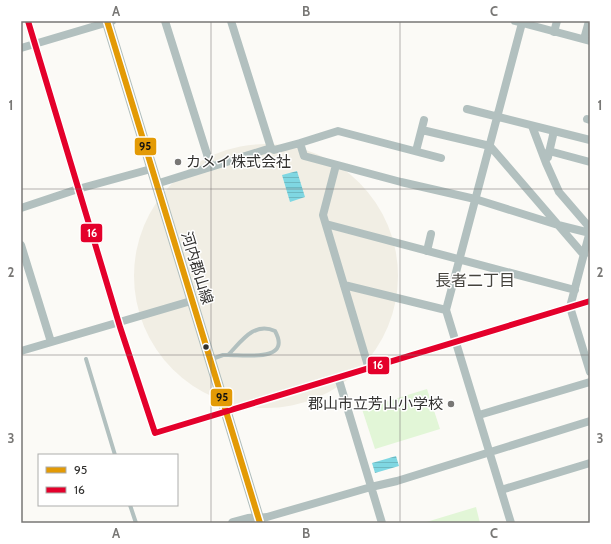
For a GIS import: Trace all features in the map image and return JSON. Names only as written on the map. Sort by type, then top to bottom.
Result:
[{"type":"main road","name":"河内郡山線","points":[[109,22],[151,169],[259,521]]},
{"type":"street","points":[[28,21],[78,190],[155,433],[590,301]]},
{"type":"street","points":[[165,21],[211,167]]},
{"type":"street","points":[[231,21],[271,148]]},
{"type":"street","points":[[554,32],[557,21]]},
{"type":"street","points":[[511,523],[446,310],[498,118],[519,22],[587,40],[589,21]]},
{"type":"street","points":[[21,48],[109,22]]},
{"type":"street","points":[[467,109],[590,140]]},
{"type":"street","points":[[416,151],[424,120]]},
{"type":"street","points":[[532,126],[559,192],[590,231]]},
{"type":"street","points":[[422,130],[490,146],[584,255]]},
{"type":"street","points":[[156,184],[271,148],[274,150],[338,131],[441,158]]},
{"type":"street","points":[[546,163],[554,131]]},
{"type":"street","points":[[300,143],[304,156],[476,199],[558,225],[590,231]]},
{"type":"street","points":[[549,151],[590,162]]},
{"type":"street","points":[[336,165],[323,214],[368,369]]},
{"type":"street","points":[[21,208],[151,169]]},
{"type":"street","points":[[326,224],[575,290]]},
{"type":"street","points":[[590,231],[570,307],[590,372]]},
{"type":"street","points":[[427,250],[431,234]]},
{"type":"street","points":[[21,244],[52,342]]},
{"type":"street","points":[[344,285],[446,310]]},
{"type":"street","points":[[21,351],[191,301]]},
{"type":"street","points":[[338,377],[382,523]]},
{"type":"street","points":[[479,415],[590,382]]},
{"type":"street","points":[[233,523],[248,519],[259,521],[267,517],[397,481],[590,421]]},
{"type":"street","points":[[501,490],[590,463]]},
{"type":"lane","points":[[209,359],[223,355],[228,355],[264,355],[272,354],[276,351],[279,340],[275,331],[266,328],[253,331],[228,355]]},
{"type":"lane","points":[[86,359],[115,454]]},
{"type":"lane","points":[[130,506],[136,523]]},
{"type":"shaded area","points":[[266,144],[292,147],[316,154],[339,166],[350,174],[368,192],[376,203],[388,226],[395,250],[398,276],[395,302],[388,326],[376,349],[368,360],[350,378],[339,386],[316,398],[292,405],[266,408],[240,405],[216,398],[193,386],[182,378],[164,360],[156,349],[144,326],[137,302],[134,276],[137,250],[144,226],[156,203],[164,192],[182,174],[193,166],[216,154],[240,147]]},
{"type":"green space","points":[[427,389],[440,429],[375,449],[362,409]]},
{"type":"green space","points":[[476,507],[480,523],[423,523]]},
{"type":"water","points":[[297,171],[305,197],[290,202],[282,175]]},
{"type":"water","points":[[396,456],[399,466],[375,473],[372,463]]},
{"type":"transit line","name":"16","points":[[28,21],[120,327],[155,433],[590,301]]},
{"type":"transit line","name":"95","points":[[107,21],[260,523]]},
{"type":"place","name":"カメイ株式会社","points":[[178,162]]},
{"type":"place","name":"郡山市立芳山小学校","points":[[451,404]]},
{"type":"district","name":"長者二丁目","points":[[475,280]]}]
